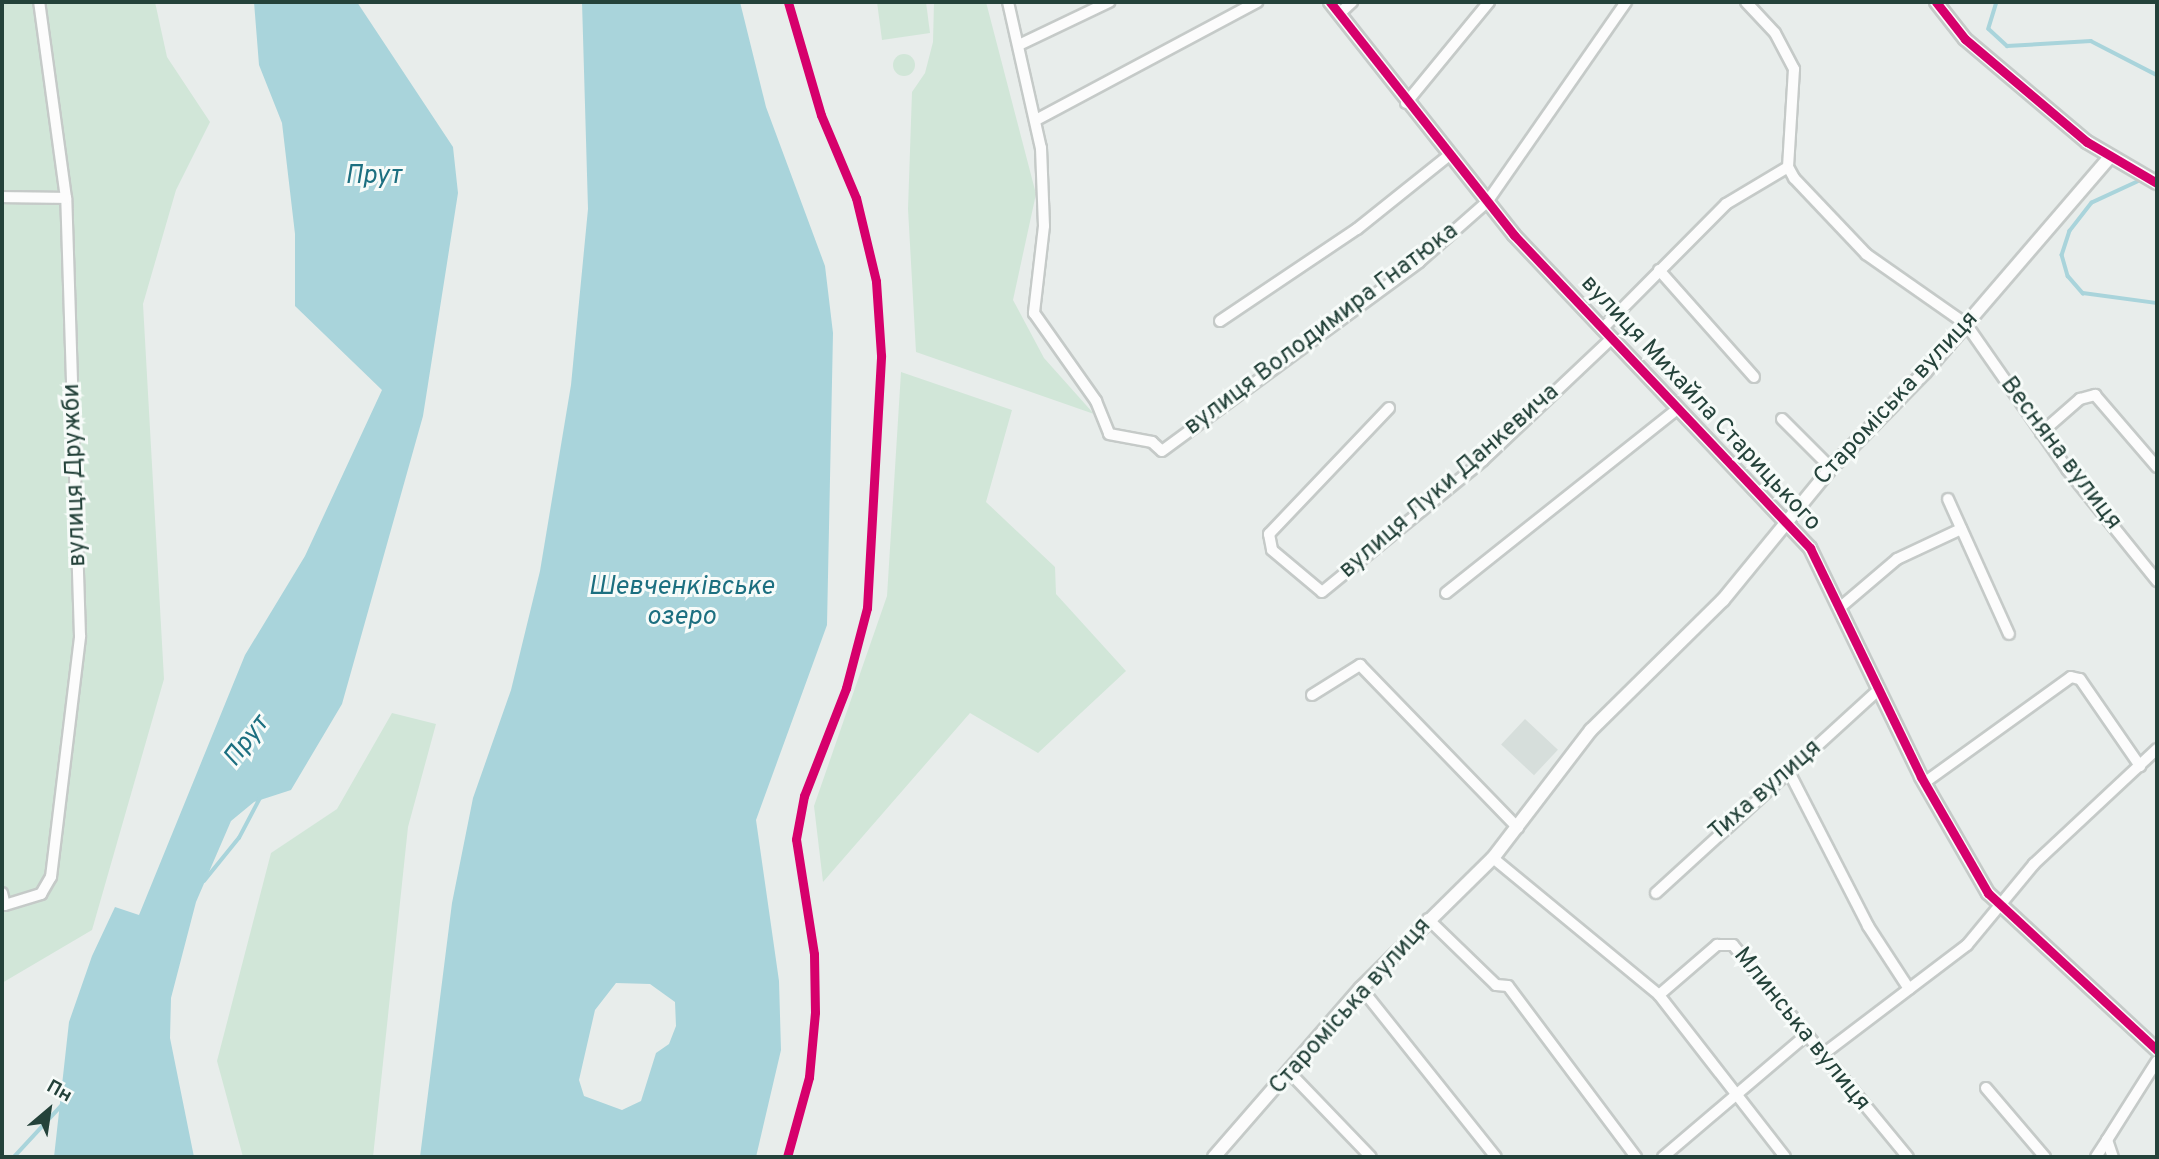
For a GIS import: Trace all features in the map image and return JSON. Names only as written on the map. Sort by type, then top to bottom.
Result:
[{"type":"street","name":"вулиця Дружби","points":[[2,893],[5,905],[41,894],[51,877],[80,636],[66,198],[39,2]]},
{"type":"street","points":[[1007,2],[1021,44],[1036,120],[1257,2]]},
{"type":"street","points":[[1021,44],[1110,2]]},
{"type":"street","name":"вулиця Михайла Старицького","points":[[1330,2],[1406,103],[1487,202],[1606,334],[1816,556],[1843,605],[1878,690],[1924,783],[1997,905],[2157,1050]]},
{"type":"street","points":[[1339,13],[1352,2]]},
{"type":"street","points":[[1406,103],[1489,2]]},
{"type":"street","name":"вулиця Володимира Гнатюка","points":[[1036,120],[1044,226],[1034,313],[1096,401],[1109,433],[1152,442],[1162,451],[1419,262],[1487,202],[1626,2]]},
{"type":"street","points":[[1746,2],[1776,33],[1794,69],[1787,167],[1866,254],[1966,324]]},
{"type":"street","points":[[1936,2],[1965,38],[2109,158],[2156,183]]},
{"type":"street","points":[[1220,321],[1346,237],[1448,156]]},
{"type":"street","name":"Староміська вулиця","points":[[1214,1157],[1291,1074],[1361,988],[1428,919],[1493,858],[1591,730],[1723,600],[1831,468],[1966,324],[2109,158]]},
{"type":"street","name":"вулиця Луки Данкевича","points":[[1389,408],[1269,534],[1272,550],[1322,592],[1483,460],[1606,334],[1659,270],[1726,204],[1787,167]]},
{"type":"street","points":[[2,197],[66,198]]},
{"type":"street","points":[[1659,270],[1754,377]]},
{"type":"street","name":"Весняна вулиця","points":[[1966,324],[2041,433],[2157,581]]},
{"type":"street","points":[[2041,433],[2080,400],[2095,395],[2157,467]]},
{"type":"street","points":[[1446,593],[1677,409]]},
{"type":"street","points":[[1782,419],[1831,468]]},
{"type":"street","points":[[1948,499],[2009,634]]},
{"type":"street","points":[[1843,605],[1898,559],[1961,529]]},
{"type":"street","points":[[1312,695],[1360,665],[1518,828]]},
{"type":"street","points":[[1924,783],[2071,677],[2080,679],[2140,766]]},
{"type":"street","name":"Тиха вулиця","points":[[1656,893],[1878,690]]},
{"type":"street","points":[[1822,1055],[1974,939],[1997,905],[2157,749]]},
{"type":"street","points":[[1789,772],[1868,926],[1909,989]]},
{"type":"street","points":[[1493,858],[1659,995],[1735,1097],[1785,1157]]},
{"type":"street","points":[[1428,919],[1496,985],[1508,986],[1636,1157]]},
{"type":"street","name":"Млинська вулиця","points":[[1659,995],[1728,943],[1804,1037],[1908,1157]]},
{"type":"street","points":[[1361,988],[1496,1157]]},
{"type":"street","points":[[1663,1157],[1804,1037]]},
{"type":"street","points":[[2096,1157],[2157,1061]]},
{"type":"street","points":[[1291,1074],[1371,1157]]},
{"type":"street","points":[[1986,1088],[2045,1157]]},
{"type":"street","points":[[2107,1140],[2113,1157]]},
{"type":"shaded area","points":[[1525,719],[1558,750],[1534,775],[1501,745]]},
{"type":"green space","points":[[2,2],[155,2],[167,57],[210,122],[176,190],[143,304],[164,679],[92,930],[2,983]]},
{"type":"green space","points":[[877,2],[926,2],[930,33],[882,40]]},
{"type":"green space","points":[[934,2],[986,2],[1036,194],[1013,300],[1044,358],[1094,414],[916,352],[908,209],[912,92],[925,73],[933,42]]},
{"type":"green space","points":[[904,54],[912,57],[915,65],[912,73],[904,76],[896,73],[893,65],[896,57]]},
{"type":"green space","points":[[901,372],[1012,410],[986,502],[1055,567],[1056,594],[1126,671],[1038,753],[970,713],[823,882],[814,806],[887,596]]},
{"type":"green space","points":[[392,713],[436,724],[408,827],[373,1157],[243,1157],[217,1061],[271,853],[337,809]]},
{"type":"water","name":"Прут","points":[[254,2],[357,2],[453,147],[458,193],[423,416],[342,704],[291,790],[254,802],[231,821],[196,902],[171,998],[170,1038],[194,1157],[54,1157],[69,1022],[92,956],[115,907],[139,915],[245,655],[305,556],[382,390],[295,306],[295,234],[282,123],[259,65]]},
{"type":"water","name":"Шевченківське озеро","points":[[582,2],[740,2],[766,107],[825,266],[833,333],[827,625],[756,820],[779,981],[781,1050],[756,1157],[420,1157],[452,903],[473,798],[511,690],[540,571],[571,385],[588,209]],"holes":[[[616,983],[650,984],[675,1002],[676,1026],[669,1044],[656,1053],[641,1101],[622,1110],[584,1096],[579,1080],[595,1010]]]},
{"type":"waterway","points":[[1997,2],[1989,29],[2007,46],[2091,41],[2157,75]]},
{"type":"waterway","points":[[2144,179],[2092,203],[2070,231],[2062,255],[2068,276],[2083,293],[2157,303]]},
{"type":"waterway","points":[[204,881],[239,838],[260,798]]},
{"type":"waterway","points":[[14,1157],[62,1105]]},
{"type":"cycle path","points":[[787,1157],[809,1077],[815,1012],[814,954],[796,839],[804,796],[846,688],[867,608],[881,355],[876,281],[856,198],[821,115],[788,2]]},
{"type":"cycle path","points":[[1330,2],[1514,235],[1810,548],[1921,777],[1988,893],[2157,1050]]},
{"type":"cycle path","points":[[1936,2],[1965,39],[2087,142],[2157,183]]}]
